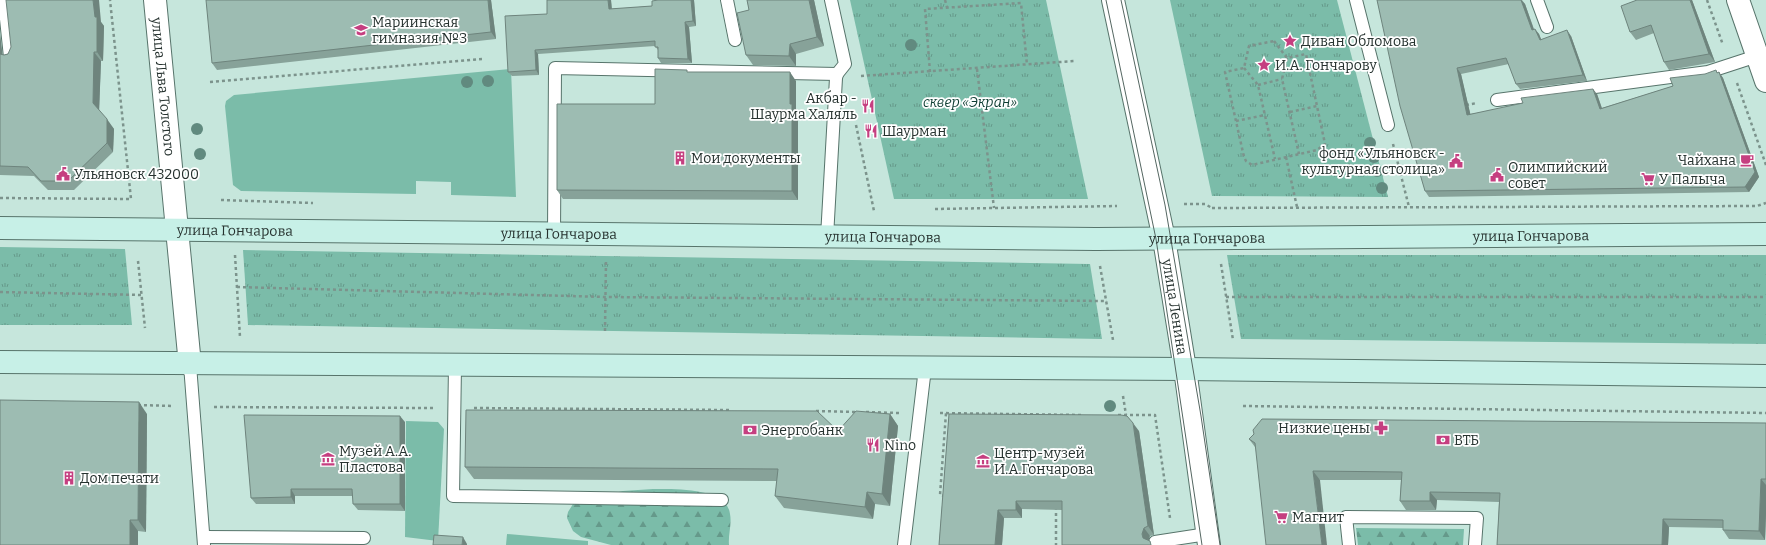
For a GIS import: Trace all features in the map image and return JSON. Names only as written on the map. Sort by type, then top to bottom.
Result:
[{"type":"main road","name":"улица Гончарова","points":[[0,228],[177,231],[1164,239],[1766,234]]},
{"type":"main road","points":[[0,362],[190,365],[1185,369],[1766,376]]},
{"type":"street","name":"улица Льва Толстого","points":[[155,0],[190,365]]},
{"type":"street","name":"улица Ленина","points":[[1113,0],[1164,239],[1185,369],[1208,540]]},
{"type":"street","points":[[1738,0],[1766,81]]},
{"type":"lane","points":[[4,0],[10,57]]},
{"type":"lane","points":[[726,0],[735,40]]},
{"type":"lane","points":[[827,236],[837,76],[845,64],[831,0]]},
{"type":"lane","points":[[1356,0],[1388,125]]},
{"type":"lane","points":[[1537,0],[1547,27]]},
{"type":"lane","points":[[1497,100],[1708,72],[1757,56]]},
{"type":"lane","points":[[554,234],[555,68],[837,76]]},
{"type":"lane","points":[[190,365],[204,541],[364,538]]},
{"type":"lane","points":[[455,366],[453,496],[722,500]]},
{"type":"lane","points":[[904,545],[925,368]]},
{"type":"lane","points":[[1349,545],[1346,517],[1477,518],[1475,545]]},
{"type":"lane","points":[[1155,542],[1173,539],[1208,540]]},
{"type":"path","points":[[0,198],[131,199],[110,0]]},
{"type":"path","points":[[945,0],[947,8]]},
{"type":"path","points":[[930,72],[925,9],[1022,3],[1027,65]]},
{"type":"path","points":[[1244,68],[1249,46],[1274,41],[1287,58]]},
{"type":"path","points":[[1244,68],[1225,72],[1246,161],[1252,164],[1317,150],[1324,144],[1306,54],[1287,58]]},
{"type":"path","points":[[1287,58],[1282,79],[1299,154]]},
{"type":"path","points":[[210,82],[482,59]]},
{"type":"path","points":[[837,76],[978,69],[1074,61]]},
{"type":"path","points":[[1244,68],[1258,85],[1274,159]]},
{"type":"path","points":[[978,69],[994,208]]},
{"type":"path","points":[[1258,85],[1282,79]]},
{"type":"path","points":[[1462,106],[1497,100]]},
{"type":"path","points":[[1290,112],[1317,106]]},
{"type":"path","points":[[1236,121],[1265,115]]},
{"type":"path","points":[[855,122],[874,211]]},
{"type":"path","points":[[1388,125],[1409,207]]},
{"type":"path","points":[[1286,157],[1297,207]]},
{"type":"path","points":[[1212,208],[1757,206],[1766,203]]},
{"type":"path","points":[[1184,204],[1205,204]]},
{"type":"path","points":[[1091,207],[1117,206]]},
{"type":"path","points":[[235,249],[240,337]]},
{"type":"path","points":[[605,331],[606,256]]},
{"type":"path","points":[[138,261],[145,328]]},
{"type":"path","points":[[1221,262],[1233,340]]},
{"type":"path","points":[[1100,264],[1113,340]]},
{"type":"path","points":[[237,287],[606,297],[1107,301]]},
{"type":"path","points":[[0,292],[141,295]]},
{"type":"path","points":[[1226,297],[1766,298]]},
{"type":"path","points":[[1123,396],[1126,415]]},
{"type":"path","points":[[1243,406],[1766,413]]},
{"type":"path","points":[[920,413],[1087,415]]},
{"type":"path","points":[[944,503],[945,496],[940,495],[946,413]]},
{"type":"path","points":[[1110,415],[1155,415],[1173,539]]},
{"type":"path","points":[[1056,503],[1056,545]]},
{"type":"green space","name":"сквер «Экран»","points":[[850,0],[1046,0],[1088,199],[894,199]]},
{"type":"green space","points":[[1170,0],[1337,0],[1388,197],[1212,196]]},
{"type":"green space","points":[[511,69],[516,197],[451,195],[451,182],[416,181],[416,194],[241,191],[233,185],[225,106],[226,101],[234,95]]},
{"type":"green space","points":[[0,247],[125,249],[132,325],[0,325]]},
{"type":"green space","points":[[243,250],[1090,264],[1102,339],[248,325]]},
{"type":"green space","points":[[1227,255],[1766,255],[1766,344],[1241,339]]},
{"type":"green space","points":[[406,421],[438,422],[444,429],[438,541],[405,537]]},
{"type":"green space","points":[[653,489],[698,491],[710,494],[720,499],[727,505],[730,514],[731,522],[729,545],[611,545],[581,537],[573,531],[567,518],[568,512],[573,504],[579,501],[623,491]]},
{"type":"green space","points":[[1356,528],[1464,529],[1463,545],[1358,545]]},
{"type":"green space","points":[[507,534],[588,541],[588,545],[506,545]]},
{"type":"building","points":[[6,0],[93,0],[95,17],[97,17],[97,52],[94,52],[93,103],[107,119],[107,143],[68,181],[41,181],[28,167],[0,166],[0,54],[8,54],[11,47]]},
{"type":"building","name":"Мариинская гимназия №3","points":[[206,0],[488,0],[491,32],[212,63]]},
{"type":"building","points":[[547,0],[608,0],[609,9],[652,6],[652,1],[658,0],[691,0],[693,21],[685,22],[688,59],[658,58],[658,47],[655,47],[655,41],[535,50],[536,70],[508,72],[505,16],[547,14]]},
{"type":"building","points":[[747,0],[809,0],[817,37],[790,44],[789,56],[746,55],[737,13],[749,10]]},
{"type":"building","points":[[1377,0],[1521,0],[1532,30],[1535,29],[1540,40],[1567,30],[1583,75],[1516,84],[1506,58],[1457,68],[1467,115],[1523,103],[1521,98],[1593,89],[1600,109],[1673,86],[1670,78],[1705,74],[1716,70],[1717,73],[1719,72],[1755,172],[1745,187],[1425,191],[1400,106]]},
{"type":"building","points":[[1637,0],[1690,0],[1709,54],[1664,62],[1651,25],[1630,32],[1621,6]]},
{"type":"building","name":"Мои документы","points":[[655,69],[687,70],[687,72],[790,72],[790,104],[792,104],[792,191],[557,190],[557,104],[655,104]]},
{"type":"building","name":"Дом печати","points":[[0,400],[139,402],[138,520],[130,520],[130,545],[0,545]]},
{"type":"building","points":[[466,410],[817,411],[838,431],[856,411],[890,414],[882,494],[867,492],[865,507],[775,496],[778,469],[465,467]]},
{"type":"building","points":[[949,414],[1127,416],[1133,423],[1148,526],[1144,528],[1142,534],[1143,538],[1150,541],[1151,545],[1062,545],[1062,501],[1016,501],[1016,510],[998,510],[995,545],[939,545]]},
{"type":"building","name":"Музей А.А. Пластова","points":[[244,415],[400,416],[400,504],[353,504],[352,489],[291,489],[291,497],[251,498]]},
{"type":"building","points":[[1262,419],[1766,423],[1766,479],[1761,479],[1759,531],[1723,530],[1723,520],[1663,519],[1662,545],[1497,545],[1500,493],[1430,492],[1430,501],[1400,501],[1402,472],[1313,471],[1322,545],[1266,545],[1255,443],[1249,439],[1254,434],[1253,430]]},
{"type":"building","points":[[434,535],[463,537],[462,545],[433,545]]},
{"type":"tram line","points":[[1106,0],[1156,239],[1202,545]]},
{"type":"tram line","points":[[1121,0],[1165,205],[1201,416],[1220,545]]},
{"type":"place","name":"Мариинская гимназия №3","points":[[361,30]]},
{"type":"place","name":"Диван Обломова","points":[[1290,41]]},
{"type":"place","name":"И.А. Гончарову","points":[[1264,65]]},
{"type":"place","name":"Акбар - Шаурма Халяль","points":[[868,106]]},
{"type":"place","name":"Шаурман","points":[[871,131]]},
{"type":"place","name":"Мои документы","points":[[680,158]]},
{"type":"place","name":"Чайхана","points":[[1747,160]]},
{"type":"place","name":"фонд «Ульяновск - культурная столица»","points":[[1456,161]]},
{"type":"place","name":"Ульяновск 432000","points":[[63,174]]},
{"type":"place","name":"Олимпийский совет","points":[[1497,175]]},
{"type":"place","name":"У Палыча","points":[[1648,179]]},
{"type":"place","name":"Низкие цены","points":[[1381,428]]},
{"type":"place","name":"Энергобанк","points":[[750,430]]},
{"type":"place","name":"ВТБ","points":[[1443,440]]},
{"type":"place","name":"Nino","points":[[873,445]]},
{"type":"place","name":"Музей А.А. Пластова","points":[[328,459]]},
{"type":"place","name":"Центр-музей И.А.Гончарова","points":[[983,461]]},
{"type":"place","name":"Дом печати","points":[[69,478]]},
{"type":"place","name":"Магнит","points":[[1281,517]]}]
